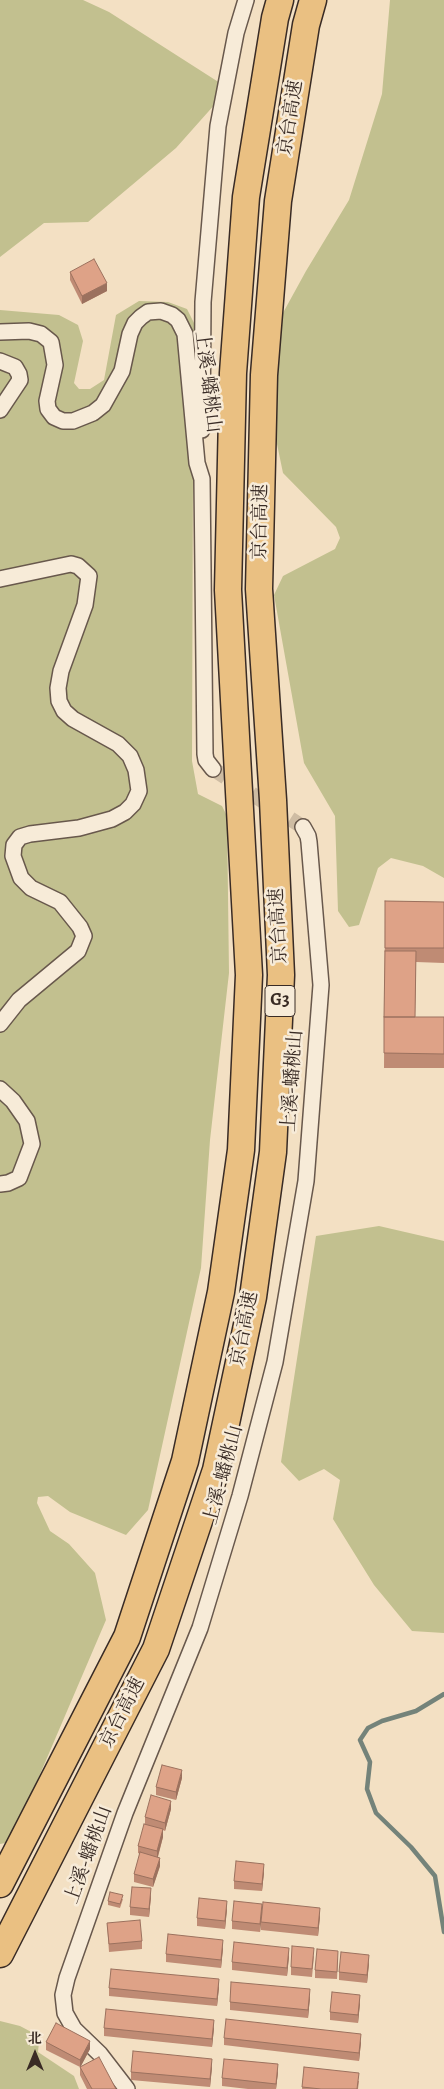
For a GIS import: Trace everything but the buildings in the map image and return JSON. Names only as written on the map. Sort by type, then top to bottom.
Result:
[{"type":"highway","name":"京台高速","points":[[0,1884],[126,1637],[185,1462],[221,1292],[241,1150],[249,975],[228,590],[233,374],[246,197],[275,18],[280,0]]},
{"type":"highway","name":"京台高速","points":[[0,1954],[156,1649],[216,1470],[253,1297],[273,1152],[281,975],[273,800],[259,589],[264,375],[278,201],[306,24],[313,0]]},
{"type":"street","points":[[202,479],[203,302],[218,126],[236,32],[246,0]]},
{"type":"street","name":"上溪-蟠桃山","points":[[0,332],[28,331],[42,334],[51,342],[55,365],[47,401],[48,409],[54,417],[63,421],[73,421],[93,414],[103,405],[122,371],[130,334],[135,323],[148,312],[161,312],[172,315],[178,320],[184,334],[197,463],[202,479],[205,754],[206,760],[213,769]]},
{"type":"street","points":[[0,362],[15,367],[20,380],[0,410]]},
{"type":"street","points":[[0,579],[71,564],[78,566],[89,576],[85,605],[61,671],[58,688],[59,701],[64,711],[73,719],[118,744],[130,756],[136,770],[139,791],[133,804],[125,812],[112,819],[79,828],[30,834],[20,837],[14,845],[13,856],[21,878],[32,888],[60,902],[80,926],[84,936],[78,951],[19,1000],[0,1024]]},
{"type":"street","name":"上溪-蟠桃山","points":[[127,2089],[100,2054],[74,2029],[65,2013],[63,1995],[67,1978],[125,1813],[200,1628],[240,1496],[275,1362],[306,1181],[320,985],[309,842],[303,827]]},
{"type":"street","points":[[0,1089],[13,1101],[27,1121],[32,1144],[19,1178],[8,1184],[0,1184]]},
{"type":"shaded area","points":[[0,0],[83,0],[109,12],[220,83],[216,103],[176,148],[88,222],[44,223],[0,257]]},
{"type":"shaded area","points":[[390,0],[444,0],[444,878],[423,866],[391,858],[378,868],[359,925],[349,927],[338,911],[335,816],[304,763],[274,595],[283,576],[335,549],[340,538],[336,527],[283,473],[272,420],[278,322],[349,200],[382,94]]},
{"type":"shaded area","points":[[139,301],[168,302],[187,309],[200,335],[193,469],[192,761],[198,794],[222,806],[227,816],[229,973],[210,1140],[201,1268],[148,1510],[126,1535],[70,1512],[48,1496],[38,1497],[37,1503],[50,1531],[69,1544],[95,1573],[106,1620],[11,1842],[0,1844],[0,310],[59,315],[78,325],[83,341],[74,383],[79,389],[90,389],[104,380],[116,315]]},
{"type":"shaded area","points":[[379,1226],[444,1241],[444,1633],[412,1631],[374,1585],[333,1519],[340,1480],[324,1469],[299,1481],[281,1462],[316,1236]]},
{"type":"shaded area","points":[[0,2021],[20,2026],[37,2035],[39,2042],[38,2052],[74,2076],[79,2089],[0,2089]]},
{"type":"waterway","points":[[444,1694],[416,1711],[382,1721],[368,1728],[360,1740],[370,1762],[367,1789],[376,1813],[411,1847],[435,1876],[444,1932]]},
{"type":"tunnel","points":[[213,769],[303,827]]}]
